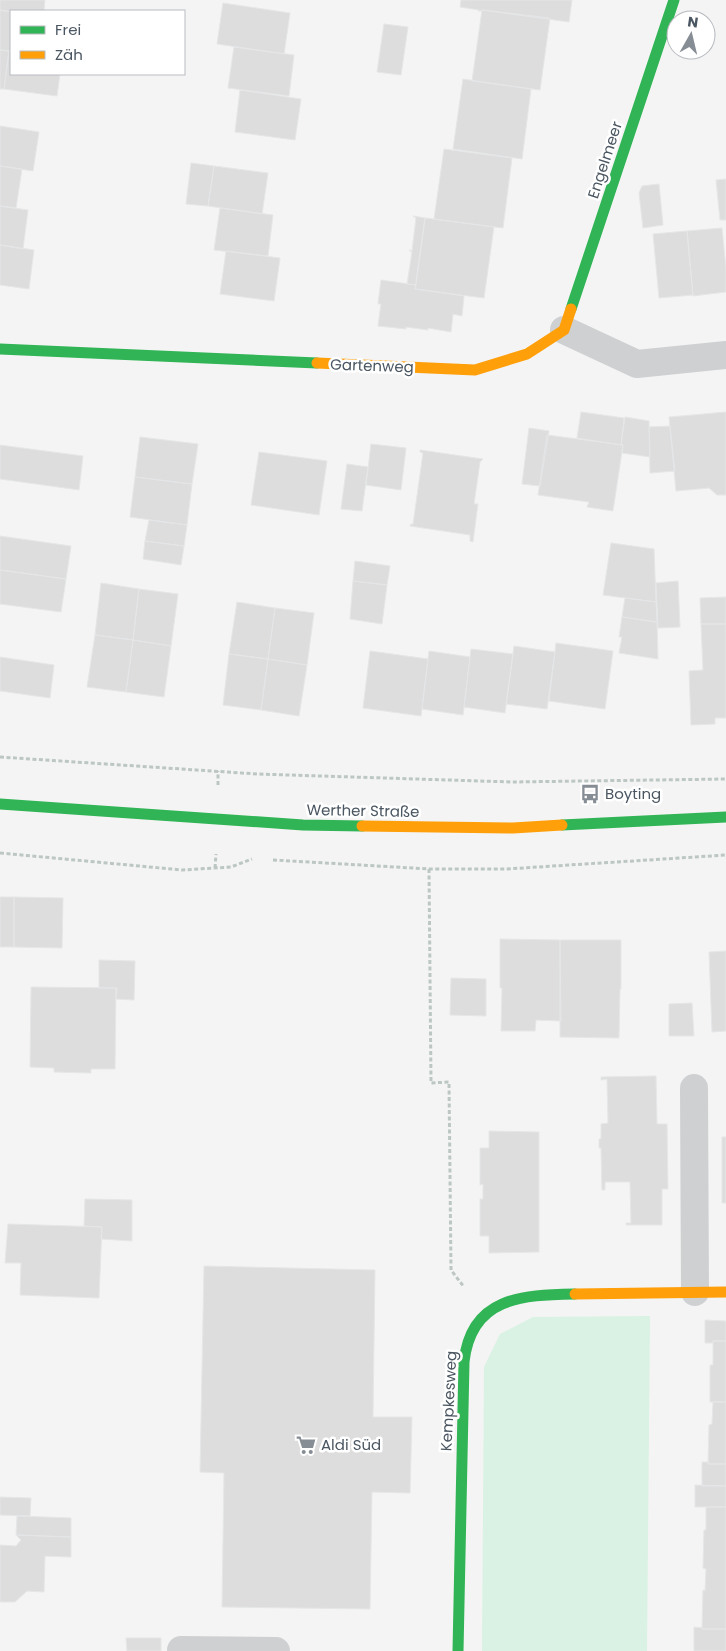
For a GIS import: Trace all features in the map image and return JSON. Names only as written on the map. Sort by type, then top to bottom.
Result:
[{"type":"street","name":"Engelmeer","points":[[564,330],[674,0]]},
{"type":"street","name":"Gartenweg","points":[[0,349],[475,370],[527,354],[564,330]]},
{"type":"street","points":[[564,330],[637,364],[726,356]]},
{"type":"street","name":"Werther Straße","points":[[0,804],[303,825],[513,828],[726,816]]},
{"type":"street","points":[[694,1088],[694,1292]]},
{"type":"street","name":"Kempkesweg","points":[[458,1651],[464,1362],[469,1336],[485,1313],[507,1301],[538,1295],[726,1292]]},
{"type":"street","points":[[181,1650],[276,1651]]},
{"type":"path","points":[[0,757],[257,774],[512,782],[726,779]]},
{"type":"path","points":[[0,853],[182,870],[231,867],[250,859],[258,859]]},
{"type":"path","points":[[267,860],[429,869],[507,869],[726,854]]},
{"type":"path","points":[[429,869],[431,1083],[449,1082],[450,1270],[485,1313]]},
{"type":"green space","points":[[650,1316],[647,1651],[482,1651],[484,1367],[500,1334],[533,1317]]},
{"type":"building","points":[[0,0],[45,0],[44,10],[10,10],[10,12],[0,10]]},
{"type":"building","points":[[461,0],[572,0],[569,22],[478,11],[460,7]]},
{"type":"building","points":[[223,3],[290,13],[284,54],[217,44]]},
{"type":"building","points":[[0,10],[10,12],[10,51],[0,50]]},
{"type":"building","points":[[482,10],[550,18],[540,90],[472,81]]},
{"type":"building","points":[[384,24],[408,27],[401,75],[377,72]]},
{"type":"building","points":[[234,47],[294,55],[289,96],[228,88]]},
{"type":"building","points":[[0,50],[9,51],[4,89],[0,89]]},
{"type":"building","points":[[9,51],[10,75],[60,75],[57,96],[4,89]]},
{"type":"building","points":[[463,79],[531,89],[522,159],[453,149]]},
{"type":"building","points":[[240,90],[301,99],[295,140],[235,132]]},
{"type":"building","points":[[0,126],[39,132],[33,171],[0,166]]},
{"type":"building","points":[[444,149],[512,158],[503,228],[434,219]]},
{"type":"building","points":[[191,163],[214,166],[208,206],[186,204]]},
{"type":"building","points":[[0,166],[22,169],[16,208],[0,206]]},
{"type":"building","points":[[214,166],[268,173],[262,214],[208,206]]},
{"type":"building","points":[[726,179],[726,220],[720,220],[716,180]]},
{"type":"building","points":[[659,184],[663,225],[643,228],[639,193],[642,186]]},
{"type":"building","points":[[0,206],[28,210],[23,249],[0,245]]},
{"type":"building","points":[[220,208],[273,215],[268,256],[214,250]]},
{"type":"building","points":[[413,216],[425,218],[416,285],[407,284],[412,252],[409,250],[412,251],[416,218]]},
{"type":"building","points":[[425,218],[494,227],[484,298],[415,289]]},
{"type":"building","points":[[722,228],[726,292],[693,296],[687,231]]},
{"type":"building","points":[[687,231],[693,295],[659,298],[653,234]]},
{"type":"building","points":[[0,245],[34,250],[29,289],[0,285]]},
{"type":"building","points":[[226,251],[280,258],[274,301],[220,294]]},
{"type":"building","points":[[381,280],[416,285],[415,289],[464,296],[462,316],[453,314],[451,332],[428,328],[428,330],[378,326],[381,304],[378,304]]},
{"type":"building","points":[[581,412],[624,418],[621,445],[577,438]]},
{"type":"building","points":[[726,412],[726,495],[717,495],[709,488],[676,491],[669,417]]},
{"type":"building","points":[[625,417],[649,421],[650,457],[622,453],[623,445],[621,445]]},
{"type":"building","points":[[670,426],[675,471],[650,473],[649,427]]},
{"type":"building","points":[[529,428],[549,431],[540,486],[522,484]]},
{"type":"building","points":[[547,435],[623,445],[613,511],[587,507],[589,502],[538,495]]},
{"type":"building","points":[[140,437],[198,444],[192,484],[135,477]]},
{"type":"building","points":[[371,444],[406,448],[401,490],[366,485]]},
{"type":"building","points":[[0,445],[83,456],[79,490],[0,479]]},
{"type":"building","points":[[420,450],[483,459],[480,462],[474,504],[478,504],[473,542],[470,541],[470,535],[410,526],[413,524],[423,453]]},
{"type":"building","points":[[259,452],[327,461],[319,515],[251,505]]},
{"type":"building","points":[[347,464],[368,467],[362,511],[341,509]]},
{"type":"building","points":[[135,477],[192,484],[187,525],[130,517]]},
{"type":"building","points":[[149,520],[187,525],[184,546],[145,541]]},
{"type":"building","points":[[0,536],[71,546],[66,579],[0,570]]},
{"type":"building","points":[[145,541],[184,546],[181,565],[143,559]]},
{"type":"building","points":[[611,543],[654,549],[656,602],[603,595]]},
{"type":"building","points":[[355,561],[390,566],[387,585],[353,581]]},
{"type":"building","points":[[0,570],[66,579],[61,612],[0,604]]},
{"type":"building","points":[[353,581],[387,585],[382,624],[350,619]]},
{"type":"building","points":[[678,581],[680,627],[658,628],[656,583]]},
{"type":"building","points":[[101,583],[139,589],[133,640],[95,635]]},
{"type":"building","points":[[139,589],[178,594],[171,646],[133,640]]},
{"type":"building","points":[[726,597],[726,624],[701,624],[700,598]]},
{"type":"building","points":[[625,598],[656,602],[657,622],[622,617]]},
{"type":"building","points":[[237,602],[275,608],[268,659],[229,654]]},
{"type":"building","points":[[275,608],[314,613],[307,665],[268,659]]},
{"type":"building","points":[[622,617],[657,622],[658,659],[619,653],[622,637],[619,637]]},
{"type":"building","points":[[701,624],[726,624],[726,718],[715,718],[715,724],[691,725],[689,671],[703,670]]},
{"type":"building","points":[[95,635],[133,640],[126,692],[87,687]]},
{"type":"building","points":[[133,640],[171,646],[164,697],[126,692]]},
{"type":"building","points":[[556,643],[613,651],[605,709],[549,701]]},
{"type":"building","points":[[514,646],[555,652],[547,709],[506,704]]},
{"type":"building","points":[[471,649],[513,654],[505,713],[464,707]]},
{"type":"building","points":[[370,651],[428,659],[421,716],[363,708]]},
{"type":"building","points":[[429,651],[470,657],[463,715],[422,709]]},
{"type":"building","points":[[229,654],[268,659],[261,710],[223,705]]},
{"type":"building","points":[[0,657],[54,665],[50,698],[0,691]]},
{"type":"building","points":[[268,659],[307,665],[299,716],[261,710]]},
{"type":"building","points":[[0,897],[14,897],[14,947],[0,947]]},
{"type":"building","points":[[14,897],[63,898],[62,948],[14,947]]},
{"type":"building","points":[[500,939],[560,940],[561,1021],[536,1020],[535,1031],[501,1031]]},
{"type":"building","points":[[560,940],[621,940],[619,1038],[560,1037]]},
{"type":"building","points":[[726,951],[726,1031],[712,1032],[709,952]]},
{"type":"building","points":[[99,960],[135,961],[134,1000],[116,999],[117,988],[99,988]]},
{"type":"building","points":[[451,978],[486,979],[486,1016],[450,1015]]},
{"type":"building","points":[[31,987],[116,988],[115,1069],[91,1069],[91,1073],[54,1072],[54,1068],[30,1067]]},
{"type":"building","points":[[692,1003],[694,1036],[669,1036],[669,1004]]},
{"type":"building","points":[[656,1076],[657,1124],[667,1124],[668,1189],[662,1189],[662,1225],[626,1225],[626,1223],[631,1223],[630,1182],[605,1182],[605,1190],[602,1190],[599,1139],[601,1139],[601,1124],[608,1123],[607,1079],[601,1080],[601,1077]]},
{"type":"building","points":[[489,1131],[539,1132],[539,1252],[489,1253],[489,1236],[480,1236],[480,1199],[483,1199],[483,1184],[480,1185],[480,1148],[489,1148]]},
{"type":"building","points":[[722,1137],[726,1137],[726,1203],[722,1203]]},
{"type":"building","points":[[85,1199],[132,1200],[132,1241],[101,1239],[102,1227],[84,1226]]},
{"type":"building","points":[[8,1224],[102,1227],[99,1298],[20,1295],[21,1263],[5,1263]]},
{"type":"building","name":"Aldi Süd","points":[[204,1266],[375,1270],[373,1417],[412,1417],[410,1493],[372,1492],[370,1609],[222,1607],[224,1473],[200,1472]]},
{"type":"building","points":[[705,1320],[726,1321],[726,1341],[705,1343]]},
{"type":"building","points":[[713,1341],[726,1341],[726,1402],[710,1402],[710,1365],[713,1365]]},
{"type":"building","points":[[713,1402],[726,1402],[726,1464],[708,1464],[709,1425],[712,1424]]},
{"type":"building","points":[[702,1462],[726,1464],[726,1486],[702,1486]]},
{"type":"building","points":[[695,1485],[726,1486],[726,1507],[695,1507]]},
{"type":"building","points":[[0,1497],[31,1498],[30,1516],[0,1515]]},
{"type":"building","points":[[706,1507],[726,1507],[726,1629],[702,1629],[703,1590],[705,1591],[706,1569],[703,1568]]},
{"type":"building","points":[[17,1516],[71,1518],[71,1537],[16,1535]]},
{"type":"building","points":[[16,1535],[71,1537],[71,1557],[45,1556],[44,1592],[27,1591],[15,1602],[0,1602],[0,1545],[16,1546],[21,1540]]},
{"type":"building","points":[[694,1627],[726,1629],[726,1651],[694,1651]]},
{"type":"building","points":[[126,1638],[161,1638],[161,1651],[127,1651]]},
{"type":"traffic: fast","points":[[571,309],[674,0]]},
{"type":"traffic: fast","points":[[0,349],[317,363]]},
{"type":"traffic: fast","points":[[0,804],[303,825],[362,826]]},
{"type":"traffic: fast","points":[[562,825],[726,817]]},
{"type":"traffic: fast","points":[[458,1651],[464,1362],[469,1340],[477,1324],[488,1312],[502,1304],[536,1296],[575,1294]]},
{"type":"traffic: slow","points":[[317,363],[475,370],[527,354],[564,330],[571,309]]},
{"type":"traffic: slow","points":[[362,826],[513,828],[562,825]]},
{"type":"traffic: slow","points":[[575,1294],[726,1292]]},
{"type":"place","name":"Boyting","points":[[590,794]]},
{"type":"place","name":"Aldi Süd","points":[[306,1445]]}]
